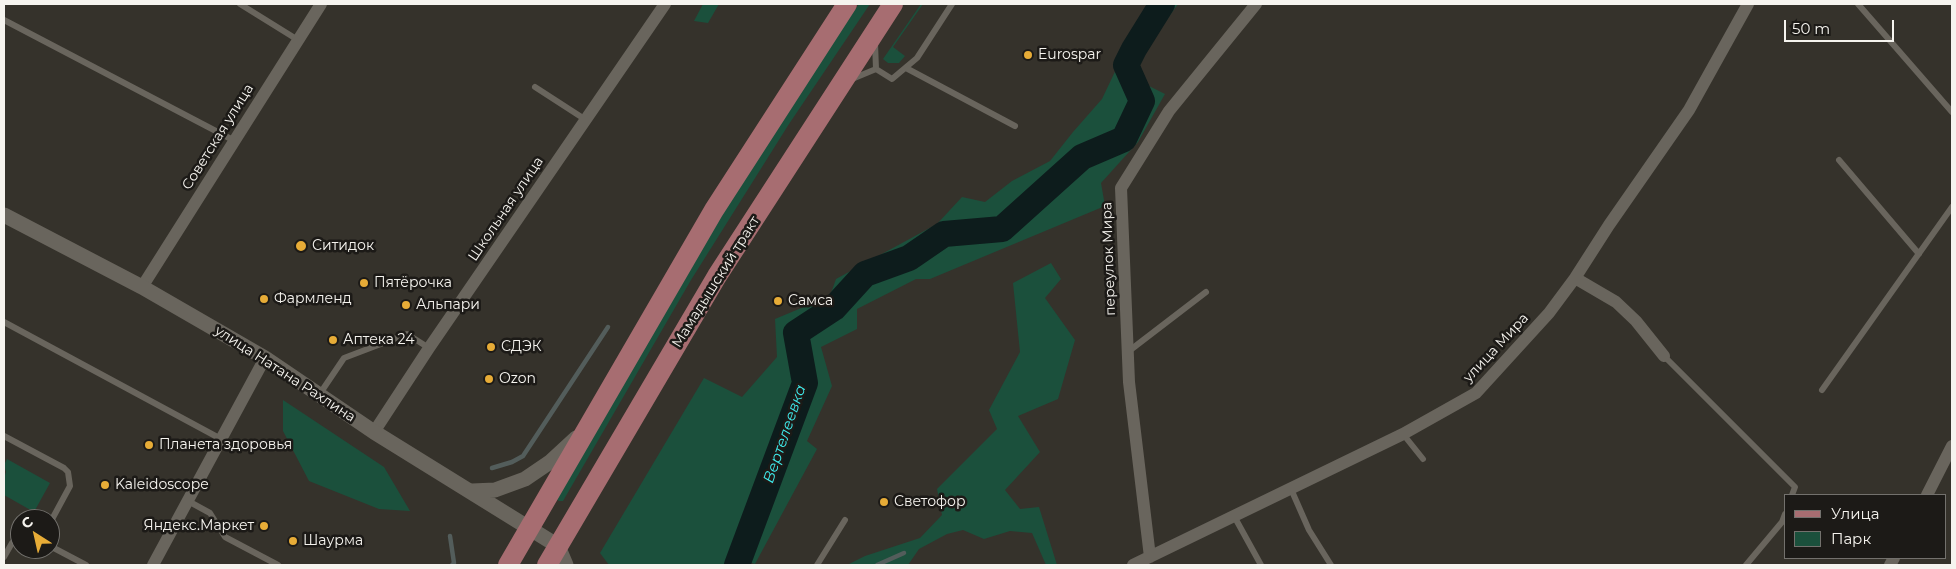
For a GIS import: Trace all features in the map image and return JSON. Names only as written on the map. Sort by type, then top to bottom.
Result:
[{"type":"main road","points":[[508,565],[714,210],[847,4]]},
{"type":"main road","name":"Мамадышский тракт","points":[[548,565],[718,276],[893,4]]},
{"type":"street","name":"Советская улица","points":[[142,287],[321,4]]},
{"type":"street","name":"Школьная улица","points":[[374,432],[429,348],[665,4]]},
{"type":"street","name":"переулок Мира","points":[[1152,561],[1129,382],[1121,188],[1169,111],[1256,4]]},
{"type":"street","name":"улица Мира","points":[[1133,565],[1152,561],[1234,516],[1403,434],[1476,392],[1549,313],[1575,278],[1609,225],[1689,110],[1748,4]]},
{"type":"street","name":"улица Натана Рахлина","points":[[4,215],[142,287],[265,358],[318,396],[374,432],[558,546]]},
{"type":"street","points":[[1575,278],[1616,302],[1636,321],[1664,356]]},
{"type":"street","points":[[153,565],[265,358]]},
{"type":"street","points":[[472,491],[495,490],[525,479],[550,462],[587,429]]},
{"type":"street","points":[[1928,494],[1952,446]]},
{"type":"street","points":[[558,546],[566,565]]},
{"type":"lane","points":[[240,4],[298,40]]},
{"type":"lane","points":[[876,69],[892,79],[906,68],[917,58],[952,4]]},
{"type":"lane","points":[[1858,4],[1952,112]]},
{"type":"lane","points":[[4,20],[234,140]]},
{"type":"lane","points":[[874,31],[876,69]]},
{"type":"lane","points":[[906,68],[1015,126]]},
{"type":"lane","points":[[840,85],[876,69]]},
{"type":"lane","points":[[535,87],[586,120]]},
{"type":"lane","points":[[1839,160],[1920,254]]},
{"type":"lane","points":[[1822,390],[1952,207]]},
{"type":"lane","points":[[1128,352],[1206,292]]},
{"type":"lane","points":[[4,324],[221,439]]},
{"type":"lane","points":[[318,396],[344,358],[408,334],[429,348]]},
{"type":"lane","points":[[1664,356],[1795,486],[1792,494]]},
{"type":"lane","points":[[1403,434],[1423,459]]},
{"type":"lane","points":[[4,436],[68,472],[70,486],[58,509]]},
{"type":"lane","points":[[1291,489],[1309,530],[1331,565]]},
{"type":"lane","points":[[188,501],[210,513],[225,537],[278,565]]},
{"type":"lane","points":[[1234,516],[1261,565]]},
{"type":"lane","points":[[1746,565],[1782,522],[1784,517]]},
{"type":"lane","points":[[817,565],[845,520]]},
{"type":"lane","points":[[60,551],[86,565]]},
{"type":"green space","points":[[703,4],[719,4],[708,23],[694,21]]},
{"type":"green space","points":[[859,4],[870,4],[789,124],[691,280],[563,501],[559,501],[556,499],[682,278],[778,122]]},
{"type":"green space","points":[[921,4],[923,4],[893,47],[905,56],[899,63],[888,63],[883,59]]},
{"type":"green space","points":[[1147,4],[1178,4],[1135,64],[1145,84],[1165,94],[1138,142],[1101,183],[1105,206],[930,279],[916,279],[857,309],[857,329],[821,347],[832,386],[807,441],[817,449],[755,564],[743,560],[741,565],[609,565],[600,553],[704,378],[742,397],[777,357],[775,319],[830,296],[836,279],[937,224],[962,197],[985,202],[1012,181],[1050,161],[1102,99]]},
{"type":"green space","points":[[1051,263],[1061,279],[1045,298],[1075,340],[1058,399],[1018,416],[1040,452],[1005,490],[1020,509],[1039,507],[1057,565],[1046,565],[1032,533],[1010,531],[984,539],[963,530],[947,534],[919,549],[908,565],[847,565],[865,556],[920,538],[942,515],[937,489],[997,429],[989,410],[1020,352],[1013,283]]},
{"type":"green space","points":[[283,400],[384,467],[410,511],[379,509],[309,481],[283,431]]},
{"type":"green space","points":[[7,459],[50,483],[36,509],[29,509],[4,495],[6,472],[4,465]]},
{"type":"waterway","name":"Вертелеевка","points":[[737,565],[805,383],[796,333],[834,308],[865,274],[909,258],[944,234],[1002,229],[1082,157],[1124,139],[1142,101],[1126,65],[1162,4]]},
{"type":"waterway","points":[[492,468],[512,462],[523,456],[608,327]]},
{"type":"waterway","points":[[450,536],[454,563],[452,565]]},
{"type":"waterway","points":[[877,565],[904,553]]},
{"type":"place","name":"Eurospar","points":[[1028,55]]},
{"type":"place","name":"Ситидок","points":[[301,246]]},
{"type":"place","name":"Пятёрочка","points":[[364,283]]},
{"type":"place","name":"Фармленд","points":[[264,299]]},
{"type":"place","name":"Самса","points":[[778,301]]},
{"type":"place","name":"Альпари","points":[[406,305]]},
{"type":"place","name":"Аптека 24","points":[[333,340]]},
{"type":"place","name":"СДЭК","points":[[491,347]]},
{"type":"place","name":"Ozon","points":[[489,379]]},
{"type":"place","name":"Планета здоровья","points":[[149,445]]},
{"type":"place","name":"Kaleidoscope","points":[[105,485]]},
{"type":"place","name":"Светофор","points":[[884,502]]},
{"type":"place","name":"Яндекс.Маркет","points":[[264,526]]},
{"type":"place","name":"Шаурма","points":[[293,541]]}]
